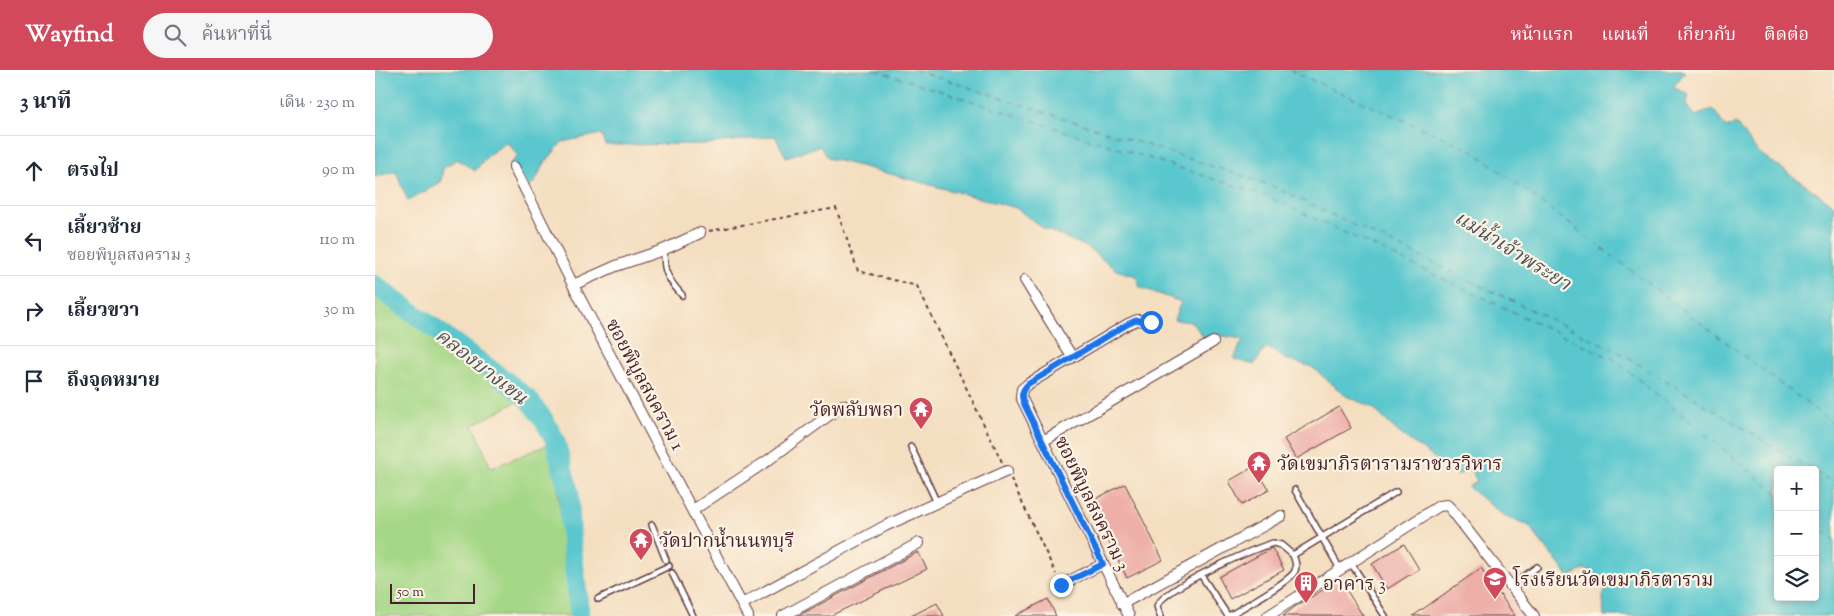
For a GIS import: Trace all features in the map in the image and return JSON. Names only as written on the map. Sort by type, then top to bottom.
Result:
[{"type":"street","name":"ซอยพิบูลสงคราม 1","points":[[514,167],[573,285],[748,616]]},
{"type":"street","points":[[573,285],[616,266],[663,250],[700,233]]},
{"type":"street","points":[[1025,280],[1072,357],[1137,320],[1151,322]]},
{"type":"street","points":[[1043,441],[1213,342]]},
{"type":"street","name":"ซอยพิบูลสงคราม 3","points":[[1072,357],[1028,384],[1022,389],[1021,397],[1129,616]]},
{"type":"street","points":[[693,510],[843,405]]},
{"type":"street","points":[[742,604],[885,526],[1007,470]]},
{"type":"street","points":[[1268,616],[1439,506],[1447,504],[1534,616]]},
{"type":"street","points":[[1122,604],[1281,516]]},
{"type":"street","points":[[783,616],[919,543]]},
{"type":"street","points":[[1061,585],[1103,564]]},
{"type":"lane","points":[[663,250],[665,253],[664,266],[668,276],[682,295]]},
{"type":"lane","points":[[911,447],[937,503]]},
{"type":"lane","points":[[1295,490],[1340,570]]},
{"type":"lane","points":[[1293,555],[1396,492]]},
{"type":"lane","points":[[652,524],[666,560]]},
{"type":"lane","points":[[1159,616],[1157,606],[1162,598],[1201,575],[1273,543],[1281,545],[1293,555],[1296,564],[1293,574],[1283,582],[1228,616],[1201,575]]},
{"type":"lane","points":[[1351,563],[1385,616]]},
{"type":"lane","points":[[598,599],[669,566]]},
{"type":"lane","points":[[1511,586],[1537,567]]},
{"type":"lane","points":[[672,573],[693,616]]},
{"type":"path","points":[[700,233],[837,208],[858,271],[917,286],[1061,585]]},
{"type":"shaded area","name":"โรงเรียนวัดเขมาภิรตาราม","points":[[1500,584],[1526,616],[1454,616]]},
{"type":"green space","points":[[375,293],[502,386],[518,401],[473,425],[491,468],[547,445],[550,449],[557,484],[573,616],[375,616]]},
{"type":"water","name":"แม่น้ำเจ้าพระยา","points":[[375,70],[1682,70],[1685,72],[1673,87],[1689,95],[1686,105],[1696,116],[1713,109],[1726,128],[1736,124],[1758,152],[1834,205],[1834,616],[1604,616],[1603,597],[1608,582],[1585,569],[1569,577],[1528,525],[1503,515],[1468,487],[1477,481],[1470,468],[1458,475],[1398,432],[1372,407],[1346,396],[1312,367],[1286,359],[1266,347],[1254,365],[1234,359],[1243,339],[1217,335],[1205,339],[1192,322],[1174,320],[1181,302],[1140,287],[1136,276],[1116,270],[1087,247],[1043,228],[1016,208],[827,158],[820,146],[786,157],[775,136],[707,144],[605,145],[601,134],[562,142],[544,164],[534,183],[525,190],[510,164],[518,156],[507,142],[488,155],[475,171],[457,159],[443,168],[441,182],[408,201],[396,171],[375,177]]},
{"type":"building","points":[[1339,407],[1351,428],[1296,459],[1284,439]]},
{"type":"building","points":[[1255,466],[1269,490],[1242,505],[1229,481]]},
{"type":"building","points":[[1125,484],[1163,560],[1127,578],[1089,502]]},
{"type":"building","points":[[1404,544],[1419,569],[1387,589],[1372,564]]},
{"type":"building","points":[[1272,548],[1284,570],[1230,599],[1219,577]]},
{"type":"building","points":[[918,552],[927,569],[830,616],[798,616]]},
{"type":"building","points":[[1481,568],[1515,616],[1413,616]]},
{"type":"building","points":[[1340,580],[1363,616],[1283,616],[1296,606]]},
{"type":"building","points":[[1048,599],[1056,616],[1015,616]]},
{"type":"building","points":[[937,603],[944,616],[911,616]]},
{"type":"waterway","name":"คลองบางเขน","points":[[375,285],[506,381],[528,399],[544,420],[555,440],[569,492],[571,540],[580,616]]},
{"type":"ferry route","points":[[875,70],[1267,196],[1615,360],[1774,491]]},
{"type":"ferry route","points":[[915,70],[1270,185],[1615,350],[1805,466]]},
{"type":"ferry route","points":[[1289,70],[1472,150],[1834,424]]},
{"type":"ferry route","points":[[1819,474],[1834,483]]},
{"type":"ferry route","points":[[1819,527],[1834,540]]},
{"type":"place","name":"วัดพลับพลา","points":[[921,430]]},
{"type":"place","name":"วัดเขมาภิรตารามราชวรวิหาร","points":[[1259,484]]},
{"type":"place","name":"วัดปากน้ำนนทบุรี","points":[[641,561]]},
{"type":"place","name":"โรงเรียนวัดเขมาภิรตาราม","points":[[1495,600]]},
{"type":"place","name":"อาคาร 3","points":[[1306,604]]},
{"type":"route","points":[[1061,585],[1103,564],[1025,406],[1021,397],[1022,389],[1128,324],[1137,320],[1151,322]]}]
